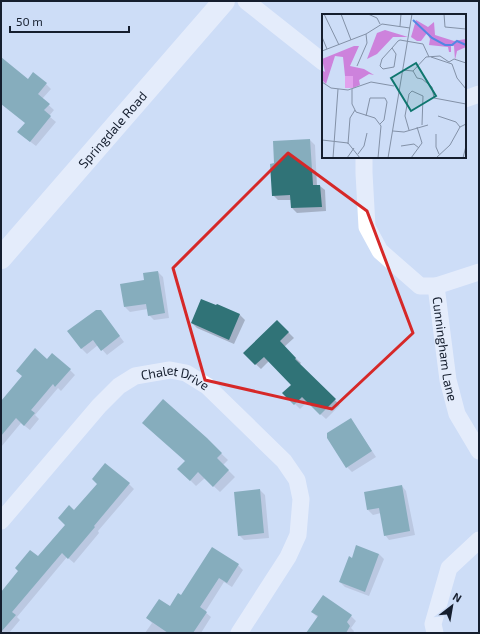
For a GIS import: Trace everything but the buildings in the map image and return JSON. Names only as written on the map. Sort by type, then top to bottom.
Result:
[{"type":"main road","name":"Springdale Road","points":[[1,258],[224,1]]},
{"type":"street","points":[[246,1],[322,61]]},
{"type":"street","points":[[466,99],[479,94]]},
{"type":"street","name":"Cunningham Lane","points":[[364,158],[368,227],[380,251],[420,286],[436,286],[448,380],[457,414],[479,451]]},
{"type":"street","points":[[436,286],[479,272]]},
{"type":"street","name":"Chalet Drive","points":[[1,521],[99,406],[119,386],[135,376],[170,370],[186,374],[207,386],[284,460],[298,484],[301,499],[298,534],[288,557],[239,633]]},
{"type":"street","points":[[435,633],[433,624],[449,568],[479,540]]},
{"type":"highlighted area","points":[[288,153],[367,211],[413,333],[332,409],[205,380],[173,268]]}]
